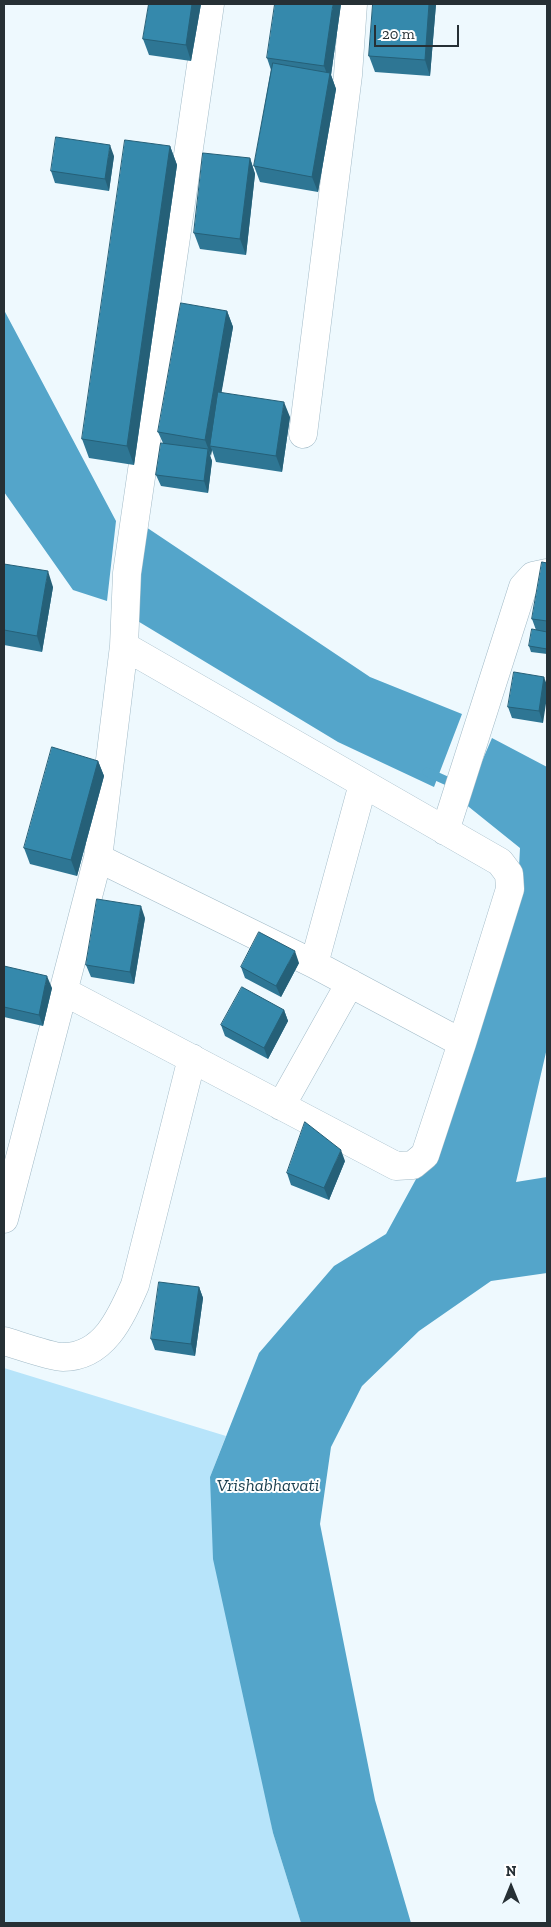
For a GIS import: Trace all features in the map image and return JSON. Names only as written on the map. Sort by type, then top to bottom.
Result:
[{"type":"street","points":[[4,1219],[98,858],[124,646],[127,573],[210,4]]},
{"type":"street","points":[[302,434],[348,75],[353,4]]},
{"type":"street","points":[[445,831],[523,587],[533,576],[547,573]]},
{"type":"street","points":[[63,991],[396,1166],[413,1165],[425,1154],[510,889],[509,874],[500,862],[124,646]]},
{"type":"street","points":[[314,964],[364,784]]},
{"type":"street","points":[[98,858],[314,964],[462,1043]]},
{"type":"street","points":[[281,1106],[350,983]]},
{"type":"street","points":[[4,1341],[62,1357],[82,1354],[99,1345],[120,1319],[135,1285],[192,1058]]},
{"type":"shaded area","points":[[4,1368],[226,1436],[210,1477],[273,1833],[301,1923],[4,1923]]},
{"type":"water","points":[[4,310],[116,521],[107,601],[73,590],[4,492]]},
{"type":"water","points":[[143,525],[370,677],[462,714],[434,787],[338,742],[131,617]]},
{"type":"water","name":"Vrishabhavati","points":[[492,738],[547,767],[547,1048],[516,1182],[547,1177],[547,1273],[491,1281],[419,1331],[362,1386],[331,1447],[320,1524],[375,1800],[411,1923],[301,1923],[273,1833],[213,1559],[210,1477],[259,1353],[334,1266],[386,1234],[450,1117],[517,907],[520,848],[464,803]]},
{"type":"building","points":[[149,4],[192,4],[186,45],[143,39]]},
{"type":"building","points":[[275,4],[333,4],[324,66],[267,58]]},
{"type":"building","points":[[373,4],[429,4],[425,60],[369,56]]},
{"type":"building","points":[[273,63],[330,73],[312,177],[254,166]]},
{"type":"building","points":[[56,137],[110,145],[105,179],[51,171]]},
{"type":"building","points":[[125,140],[170,146],[127,446],[82,439]]},
{"type":"building","points":[[203,153],[250,158],[240,239],[194,233]]},
{"type":"building","points":[[181,303],[227,311],[205,440],[158,432]]},
{"type":"building","points":[[218,392],[284,402],[276,456],[210,446]]},
{"type":"building","points":[[161,443],[208,449],[204,481],[156,475]]},
{"type":"building","points":[[542,562],[547,563],[547,621],[532,619]]},
{"type":"building","points":[[4,564],[48,571],[37,636],[4,630]]},
{"type":"building","points":[[532,629],[547,632],[547,649],[529,646]]},
{"type":"building","points":[[514,672],[544,677],[539,711],[508,707]]},
{"type":"building","points":[[52,747],[98,761],[71,860],[24,848]]},
{"type":"building","points":[[97,899],[141,906],[130,972],[86,965]]},
{"type":"building","points":[[259,932],[295,951],[276,986],[241,967]]},
{"type":"building","points":[[4,966],[47,976],[39,1015],[4,1007]]},
{"type":"building","points":[[242,987],[284,1010],[264,1048],[221,1025]]},
{"type":"building","points":[[305,1122],[341,1150],[324,1188],[287,1173]]},
{"type":"building","points":[[159,1282],[199,1287],[191,1344],[151,1339]]},
{"type":"waterway","points":[[427,772],[456,785]]}]
